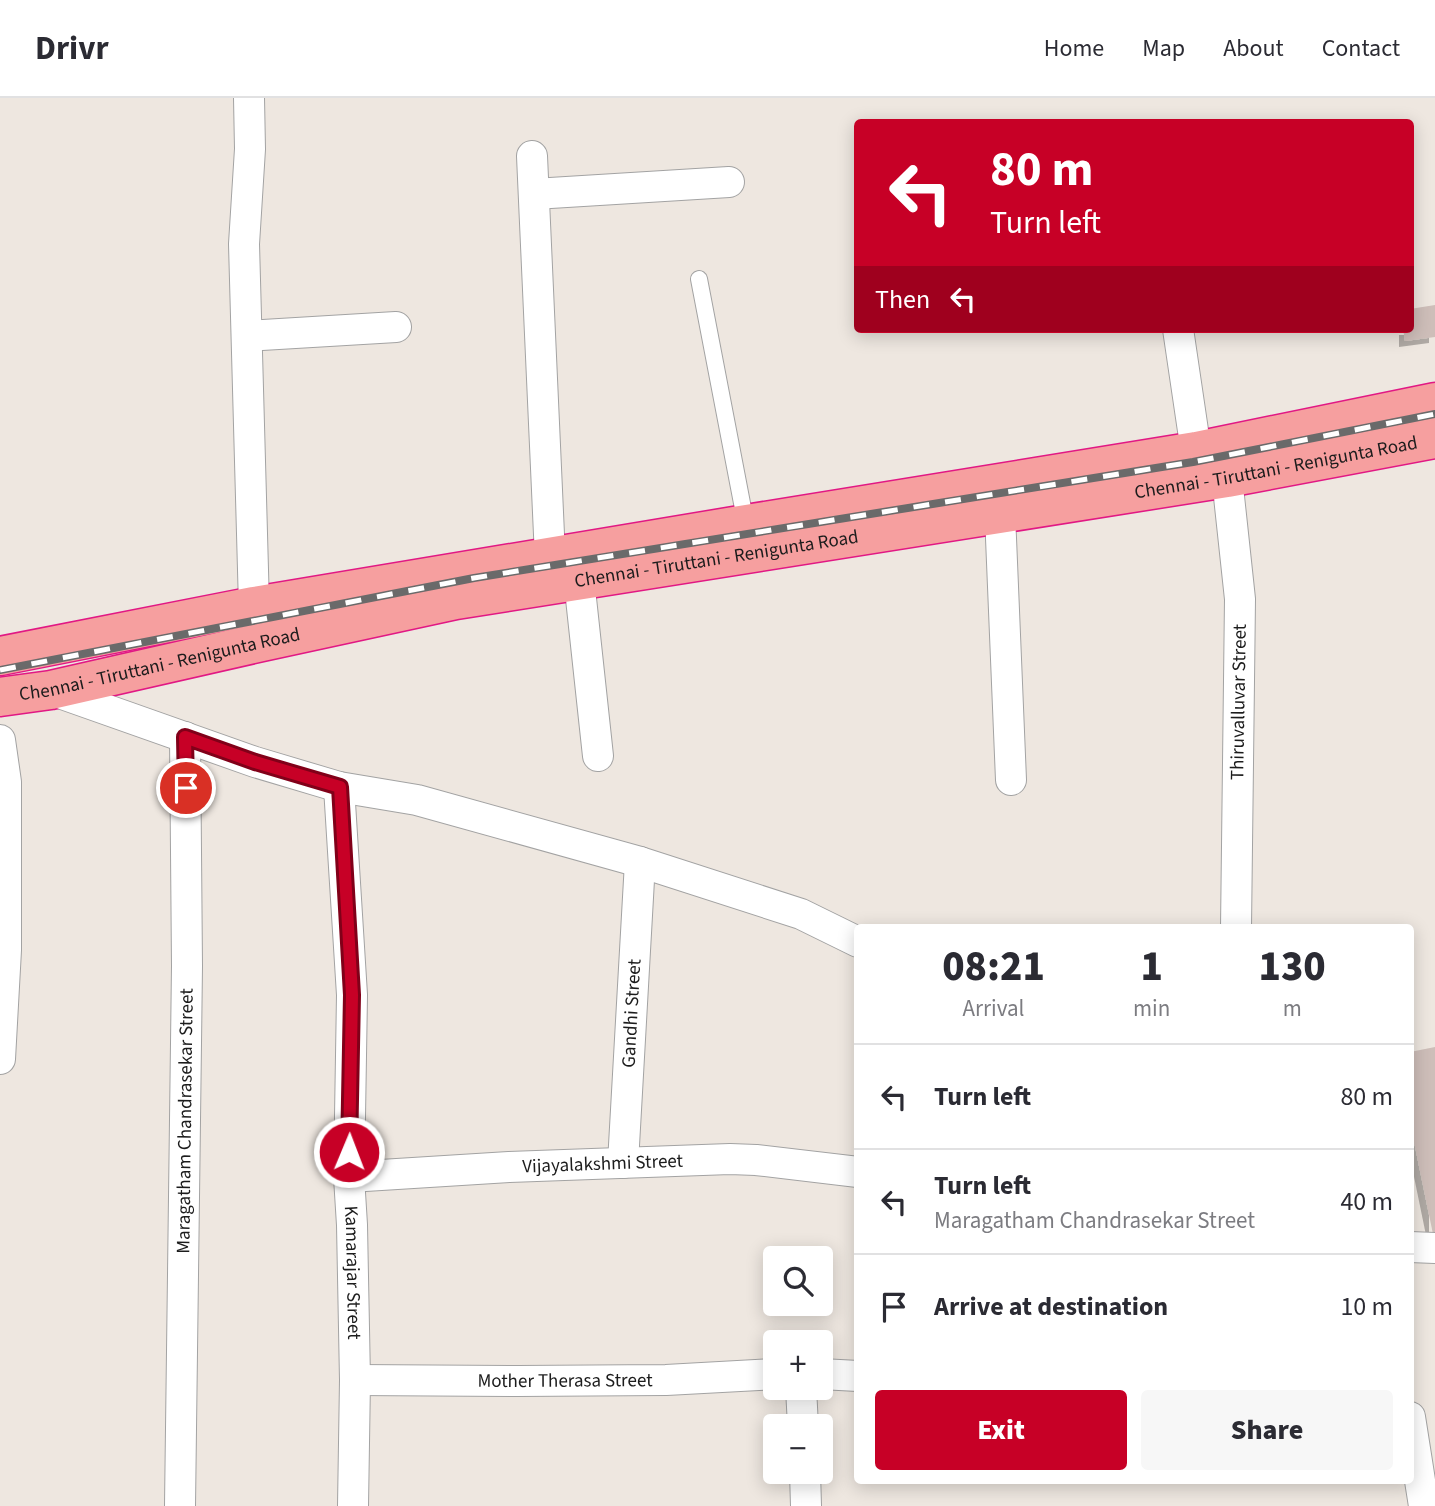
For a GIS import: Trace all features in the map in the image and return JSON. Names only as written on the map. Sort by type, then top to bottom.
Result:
[{"type":"highway","name":"Chennai - Tiruttani - Renigunta Road","points":[[0,697],[51,690],[456,600],[1000,514],[1139,476],[1196,451],[1435,402]]},
{"type":"highway","name":"Chennai - Tiruttani - Renigunta Road","points":[[0,656],[254,606],[746,524],[1139,476],[1227,478],[1435,439]]},
{"type":"street","points":[[249,98],[250,149],[244,244],[254,606]]},
{"type":"street","points":[[533,156],[550,557]]},
{"type":"street","points":[[534,194],[729,182]]},
{"type":"street","points":[[247,336],[396,327]]},
{"type":"street","points":[[1179,333],[1196,451]]},
{"type":"street","name":"Thiruvalluvar Street","points":[[1227,478],[1240,599],[1236,924]]},
{"type":"street","points":[[1000,514],[1011,780]]},
{"type":"street","points":[[579,580],[598,756]]},
{"type":"street","points":[[51,690],[255,762],[340,787],[417,800],[640,862],[801,914],[854,940]]},
{"type":"street","name":"Maragatham Chandrasekar Street","points":[[180,1506],[187,966],[185,737]]},
{"type":"street","points":[[0,740],[6,782],[6,950],[0,1059]]},
{"type":"street","name":"Kamarajar Street","points":[[340,787],[352,995],[349,1177],[355,1380],[353,1506]]},
{"type":"street","name":"Gandhi Street","points":[[623,1163],[640,862]]},
{"type":"street","name":"Vijayalakshmi Street","points":[[349,1177],[509,1167],[730,1159],[854,1172]]},
{"type":"street","points":[[1414,1247],[1435,1248]]},
{"type":"street","name":"Mother Therasa Street","points":[[355,1380],[666,1380],[763,1375]]},
{"type":"street","points":[[833,1375],[854,1376]]},
{"type":"street","points":[[1414,1442],[1424,1506]]},
{"type":"street","points":[[805,1484],[806,1506]]},
{"type":"lane","points":[[699,279],[746,524]]},
{"type":"building","points":[[1435,305],[1435,337],[1405,341],[1404,333],[1414,333],[1414,308]]},
{"type":"building","points":[[1435,1047],[1435,1239],[1414,1142],[1414,1051]]},
{"type":"railway","points":[[0,670],[474,578],[1193,462],[1435,414]]},
{"type":"route","points":[[186,788],[185,737],[255,762],[340,787],[352,995],[349,1152]]}]
